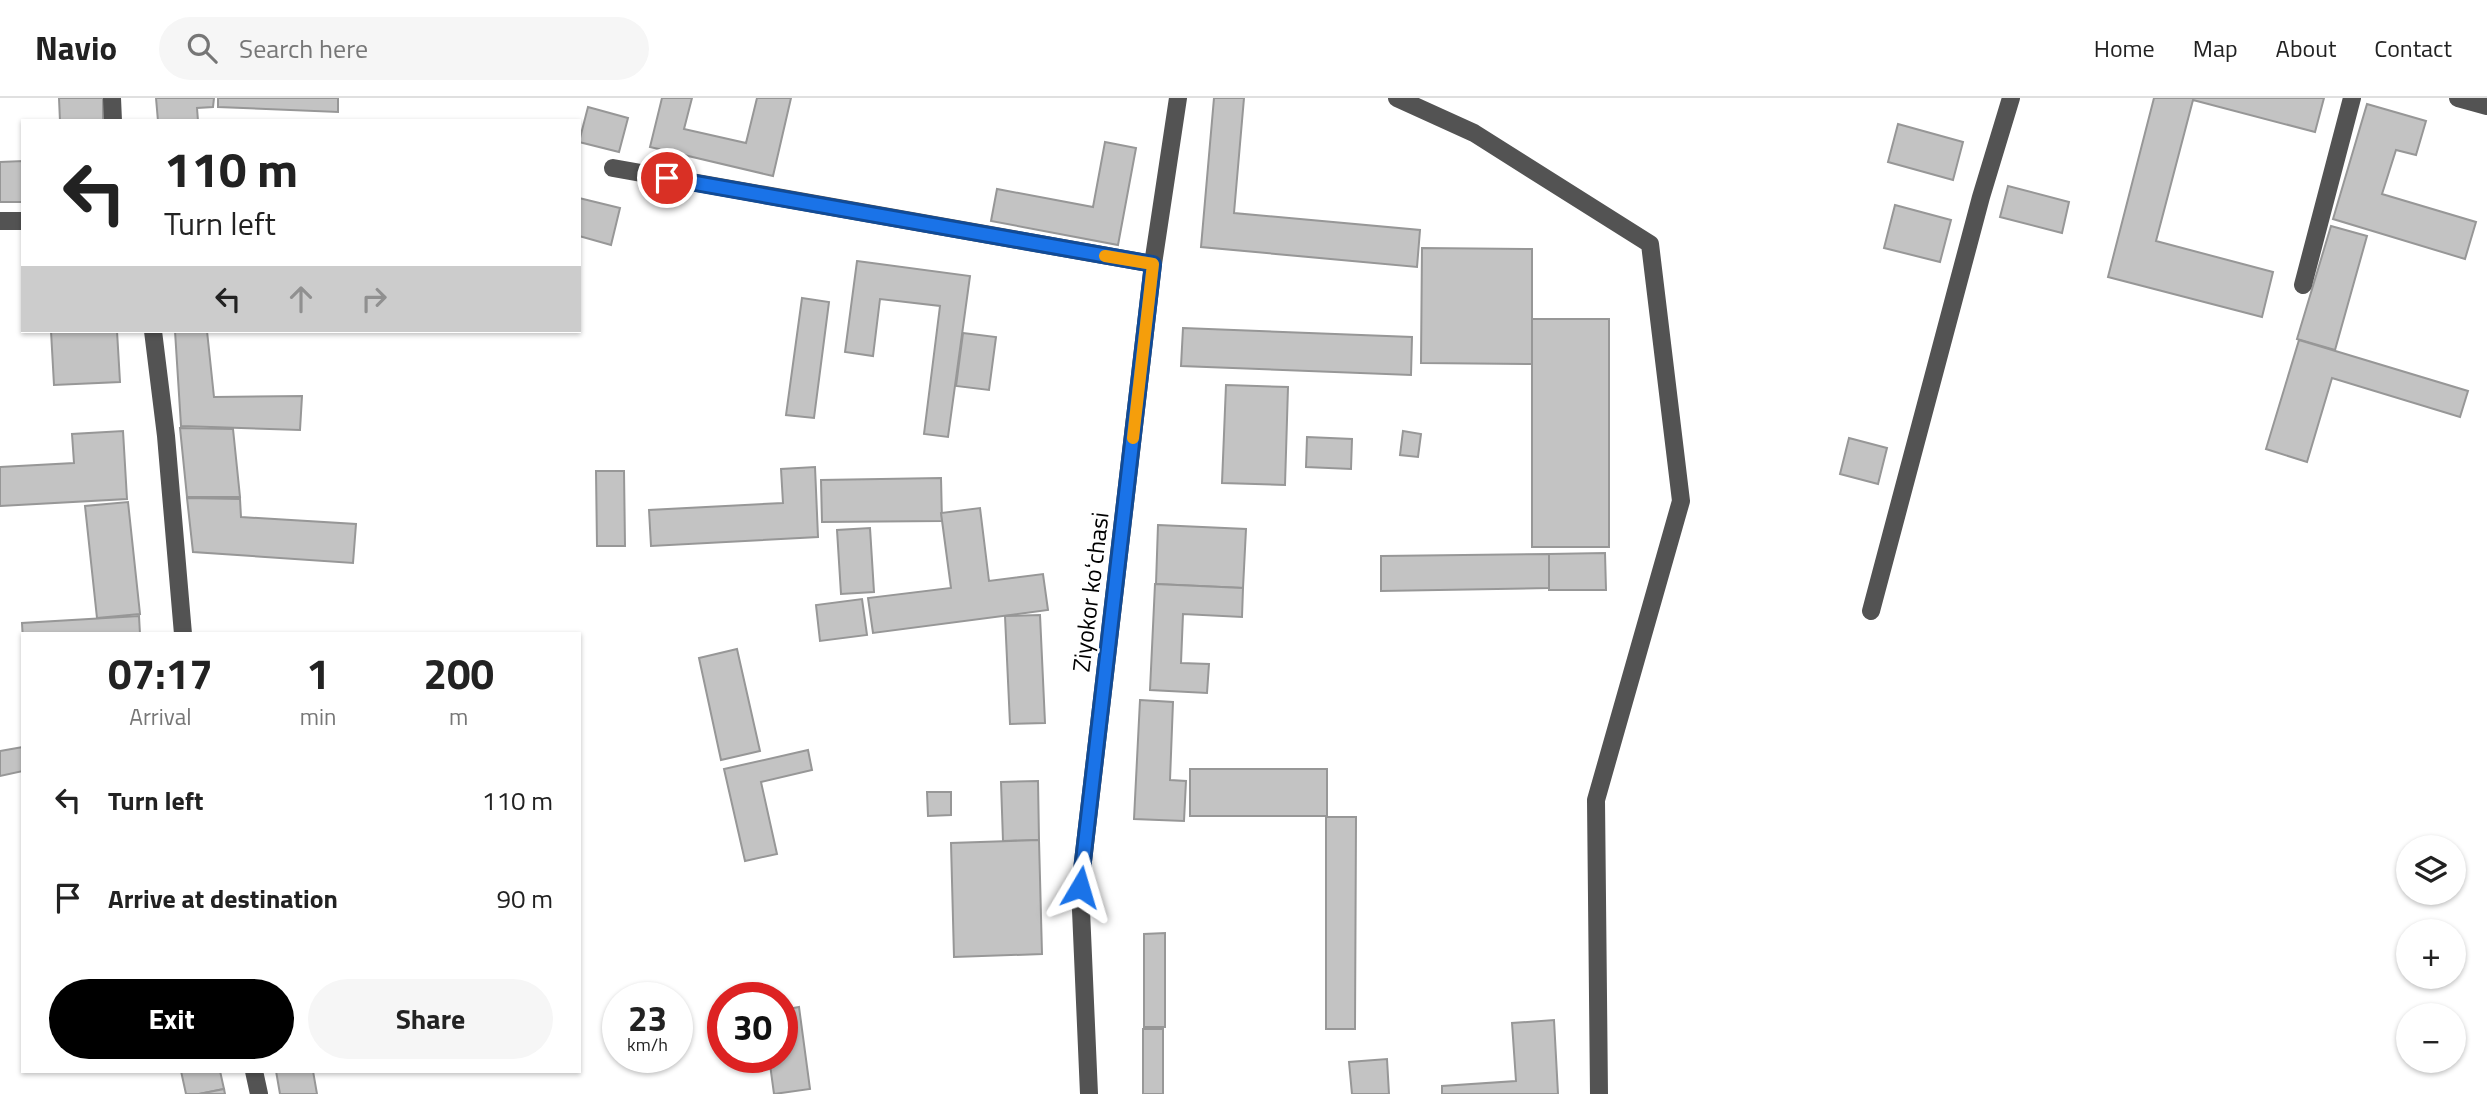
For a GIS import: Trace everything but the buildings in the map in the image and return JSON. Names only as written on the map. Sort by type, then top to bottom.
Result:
[{"type":"street","points":[[112,98],[113,119]]},
{"type":"street","name":"Ziyokor koʻchasi","points":[[1088,1094],[1080,887],[1153,264],[1178,98]]},
{"type":"street","points":[[1396,98],[1474,133],[1650,244],[1681,501],[1596,800],[1599,1094]]},
{"type":"street","points":[[1871,611],[1981,197],[2011,98]]},
{"type":"street","points":[[2303,285],[2352,98]]},
{"type":"street","points":[[2458,98],[2487,106]]},
{"type":"street","points":[[613,168],[1153,264]]},
{"type":"street","points":[[0,221],[21,221]]},
{"type":"street","points":[[153,333],[166,436],[183,632]]},
{"type":"street","points":[[254,1073],[259,1094]]},
{"type":"slow traffic","points":[[1105,256],[1153,264],[1133,438]]},
{"type":"route","points":[[667,178],[1153,264],[1080,887]]}]
